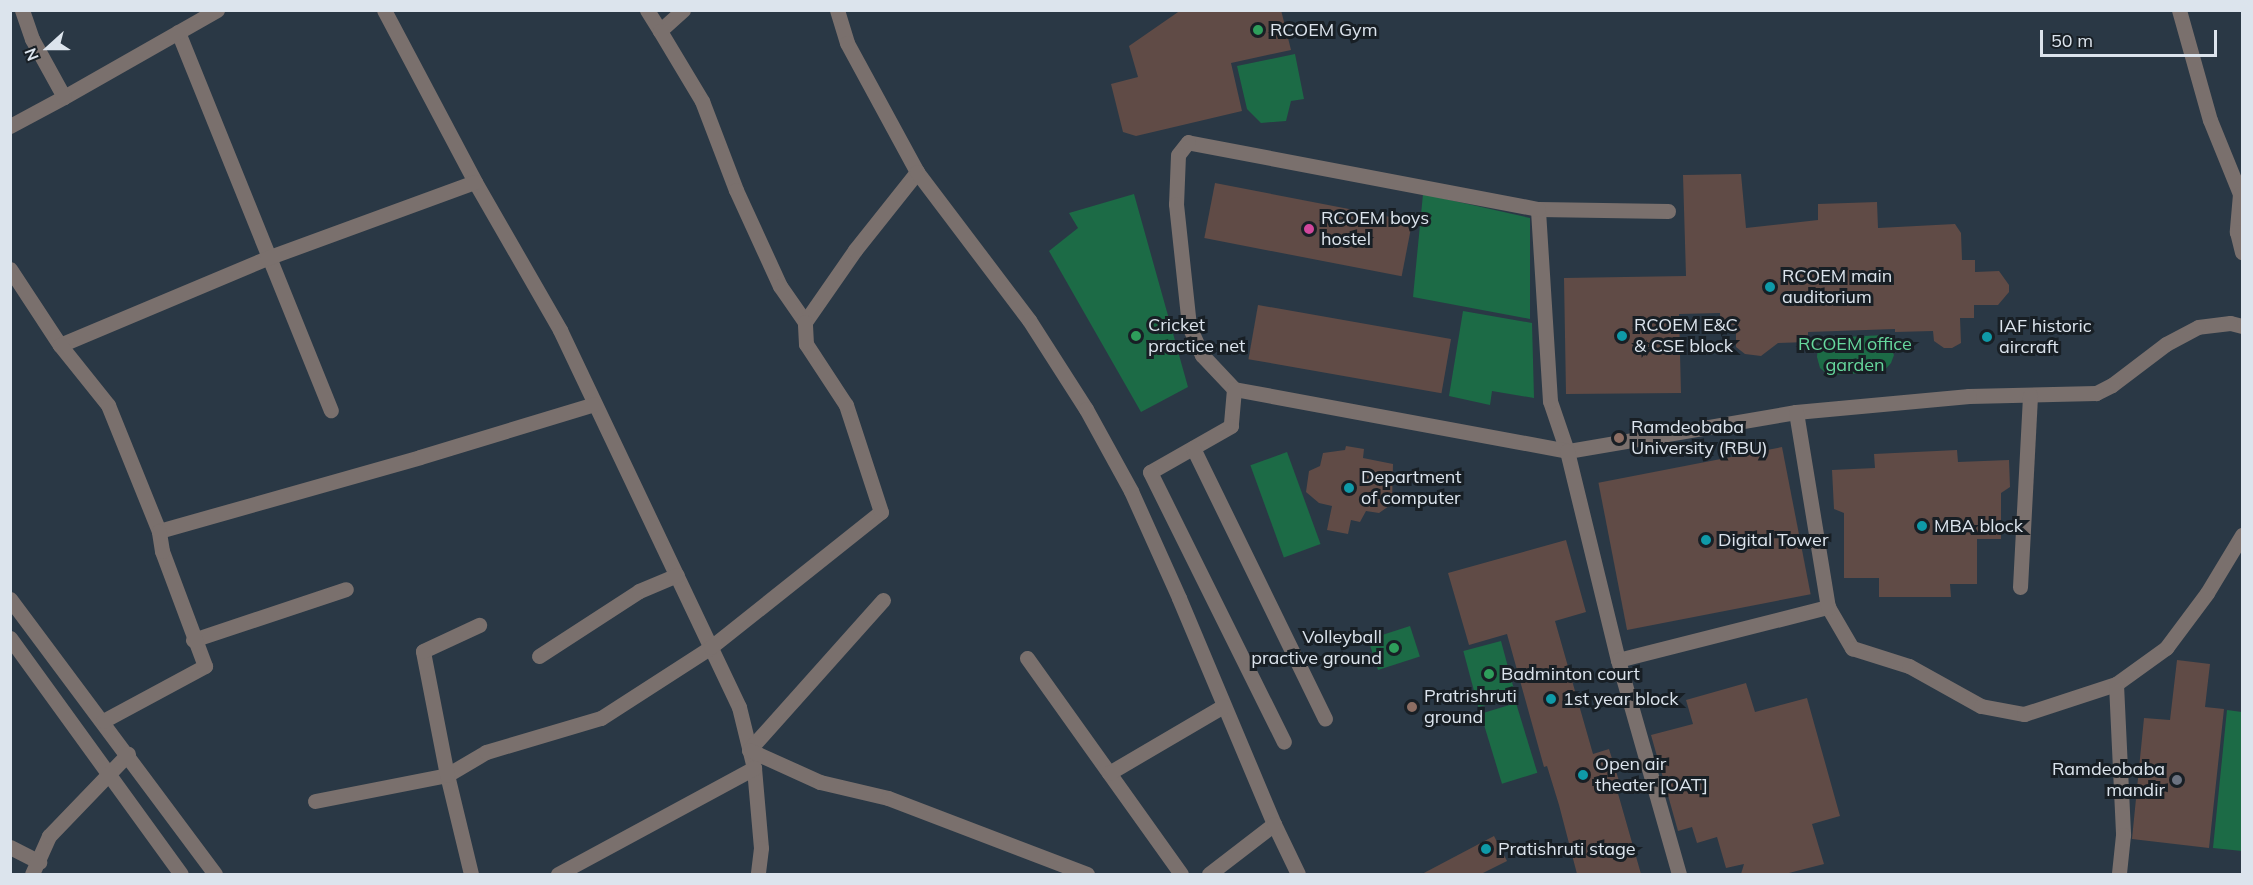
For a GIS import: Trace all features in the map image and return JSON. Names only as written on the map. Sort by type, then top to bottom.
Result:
[{"type":"street","points":[[22,10],[32,39],[64,97]]},
{"type":"street","points":[[10,126],[217,10]]},
{"type":"street","points":[[384,10],[475,182],[561,330],[739,707],[754,768],[761,848],[758,874]]},
{"type":"street","points":[[315,801],[447,775],[486,752],[601,718],[711,647],[881,512],[846,405],[806,344],[805,322],[780,286],[736,190],[702,101],[647,10]]},
{"type":"street","points":[[660,31],[683,10]]},
{"type":"street","points":[[837,10],[847,43],[917,172],[1029,320],[1086,409],[1131,491],[1298,874]]},
{"type":"street","points":[[2179,10],[2210,120],[2240,194],[2237,232],[2242,252]]},
{"type":"street","points":[[178,32],[267,258],[331,410]]},
{"type":"street","points":[[1668,211],[1538,209],[1188,142],[1178,155],[1176,204],[1189,326],[1202,355],[1234,389],[1567,451],[1796,412],[1969,396],[2096,393],[2112,385],[2166,344],[2198,327],[2230,323],[2242,326]]},
{"type":"street","points":[[805,322],[855,250],[917,172]]},
{"type":"street","points":[[60,345],[267,258],[475,182]]},
{"type":"street","points":[[1538,209],[1550,401],[1567,451],[1618,660],[1679,874]]},
{"type":"street","points":[[11,271],[60,345],[108,405],[159,531],[162,551],[193,640],[205,666],[103,721]]},
{"type":"street","points":[[1234,389],[1231,426],[1150,472],[1284,742]]},
{"type":"street","points":[[2020,587],[2030,395]]},
{"type":"street","points":[[159,531],[420,457],[594,404]]},
{"type":"street","points":[[1796,412],[1828,607],[1852,648],[1909,666],[1981,706],[2024,714],[2116,684],[2166,648],[2207,593],[2242,535]]},
{"type":"street","points":[[1193,448],[1325,719]]},
{"type":"street","points":[[540,656],[639,591],[677,575]]},
{"type":"street","points":[[193,640],[346,590]]},
{"type":"street","points":[[10,599],[128,754],[207,872]]},
{"type":"street","points":[[749,750],[883,600]]},
{"type":"street","points":[[1618,660],[1828,607]]},
{"type":"street","points":[[471,874],[447,775],[423,651],[479,625]]},
{"type":"street","points":[[10,638],[181,874]]},
{"type":"street","points":[[1027,658],[1181,874]]},
{"type":"street","points":[[2116,684],[2123,835],[2119,874]]},
{"type":"street","points":[[1109,773],[1223,706]]},
{"type":"street","points":[[749,750],[820,782],[888,798],[1087,874]]},
{"type":"street","points":[[10,847],[35,868],[49,836],[128,754]]},
{"type":"street","points":[[558,874],[754,768]]},
{"type":"street","points":[[1209,874],[1275,824]]},
{"type":"green space","points":[[1295,54],[1304,99],[1291,101],[1286,121],[1261,123],[1247,109],[1237,66]]},
{"type":"green space","name":"Cricket practice net","points":[[1134,194],[1188,387],[1141,412],[1049,251],[1078,228],[1069,213]]},
{"type":"green space","points":[[1423,194],[1530,218],[1530,319],[1413,297]]},
{"type":"green space","points":[[1463,311],[1532,323],[1534,398],[1492,391],[1490,405],[1449,396]]},
{"type":"green space","name":"RCOEM office garden","points":[[1884,335],[1894,355],[1891,363],[1883,372],[1828,375],[1820,368],[1817,357],[1818,346],[1826,338]]},
{"type":"green space","points":[[1287,452],[1321,544],[1284,557],[1250,465]]},
{"type":"green space","name":"Volleyball practive ground","points":[[1410,626],[1420,656],[1378,670],[1368,640]]},
{"type":"green space","name":"Badminton court","points":[[1501,641],[1516,697],[1478,707],[1463,651]]},
{"type":"green space","points":[[1516,703],[1537,773],[1502,784],[1481,714]]},
{"type":"green space","points":[[2227,710],[2242,712],[2242,851],[2213,848]]},
{"type":"building","points":[[1181,10],[1281,10],[1291,50],[1231,63],[1242,111],[1136,136],[1123,132],[1111,84],[1138,77],[1129,46]]},
{"type":"building","points":[[1741,174],[1746,228],[1818,220],[1818,204],[1877,202],[1878,228],[1955,224],[1961,233],[1962,260],[1975,260],[1975,272],[1999,271],[2009,285],[2009,292],[1998,305],[1974,305],[1974,318],[1960,318],[1961,343],[1952,348],[1944,348],[1934,341],[1933,331],[1895,332],[1895,329],[1808,332],[1808,342],[1778,343],[1761,356],[1745,354],[1736,347],[1736,325],[1721,326],[1720,313],[1679,314],[1681,393],[1566,394],[1564,278],[1686,276],[1683,175]]},
{"type":"building","name":"RCOEM boys hostel","points":[[1215,183],[1412,221],[1402,276],[1204,238]]},
{"type":"building","points":[[1258,305],[1451,339],[1441,393],[1248,359]]},
{"type":"building","name":"Department of computer","points":[[1346,446],[1364,449],[1363,458],[1393,464],[1392,504],[1379,513],[1366,511],[1360,522],[1351,520],[1348,534],[1327,530],[1332,506],[1319,503],[1306,492],[1309,471],[1320,466],[1323,453],[1345,450]]},
{"type":"building","name":"Digital Tower","points":[[1782,447],[1811,594],[1627,630],[1598,483]]},
{"type":"building","name":"MBA block","points":[[1957,450],[1958,462],[2009,460],[2010,487],[2001,493],[2001,539],[1977,539],[1977,584],[1950,584],[1951,597],[1879,597],[1879,578],[1844,578],[1844,513],[1834,509],[1832,470],[1875,468],[1874,454]]},
{"type":"building","name":"1st year block","points":[[1566,540],[1586,612],[1555,621],[1593,754],[1609,749],[1619,781],[1615,783],[1641,874],[1577,874],[1559,805],[1547,766],[1544,767],[1507,634],[1469,645],[1448,573]]},
{"type":"building","name":"Ramdeobaba mandir","points":[[2177,660],[2210,664],[2205,707],[2224,709],[2209,848],[2132,839],[2144,718],[2170,720]]},
{"type":"building","points":[[1746,683],[1755,712],[1807,698],[1840,816],[1812,824],[1824,864],[1785,874],[1741,874],[1744,864],[1726,868],[1717,837],[1697,843],[1692,827],[1678,831],[1651,735],[1693,724],[1686,700]]},
{"type":"building","name":"Pratishruti stage","points":[[1494,836],[1507,861],[1481,874],[1422,874]]},
{"type":"place","name":"RCOEM Gym","points":[[1258,30]]},
{"type":"place","name":"RCOEM boys hostel","points":[[1309,229]]},
{"type":"place","name":"RCOEM main auditorium","points":[[1770,287]]},
{"type":"place","name":"Cricket practice net","points":[[1136,336]]},
{"type":"place","name":"RCOEM E&C & CSE block","points":[[1622,336]]},
{"type":"place","name":"IAF historic aircraft","points":[[1987,337]]},
{"type":"place","name":"Ramdeobaba University (RBU)","points":[[1619,438]]},
{"type":"place","name":"Department of computer","points":[[1349,488]]},
{"type":"place","name":"MBA block","points":[[1922,526]]},
{"type":"place","name":"Digital Tower","points":[[1706,540]]},
{"type":"place","name":"Volleyball practive ground","points":[[1394,648]]},
{"type":"place","name":"Badminton court","points":[[1489,674]]},
{"type":"place","name":"1st year block","points":[[1551,699]]},
{"type":"place","name":"Pratrishruti ground","points":[[1412,707]]},
{"type":"place","name":"Open air theater [OAT]","points":[[1583,775]]},
{"type":"place","name":"Ramdeobaba mandir","points":[[2177,780]]},
{"type":"place","name":"Pratishruti stage","points":[[1486,849]]}]
